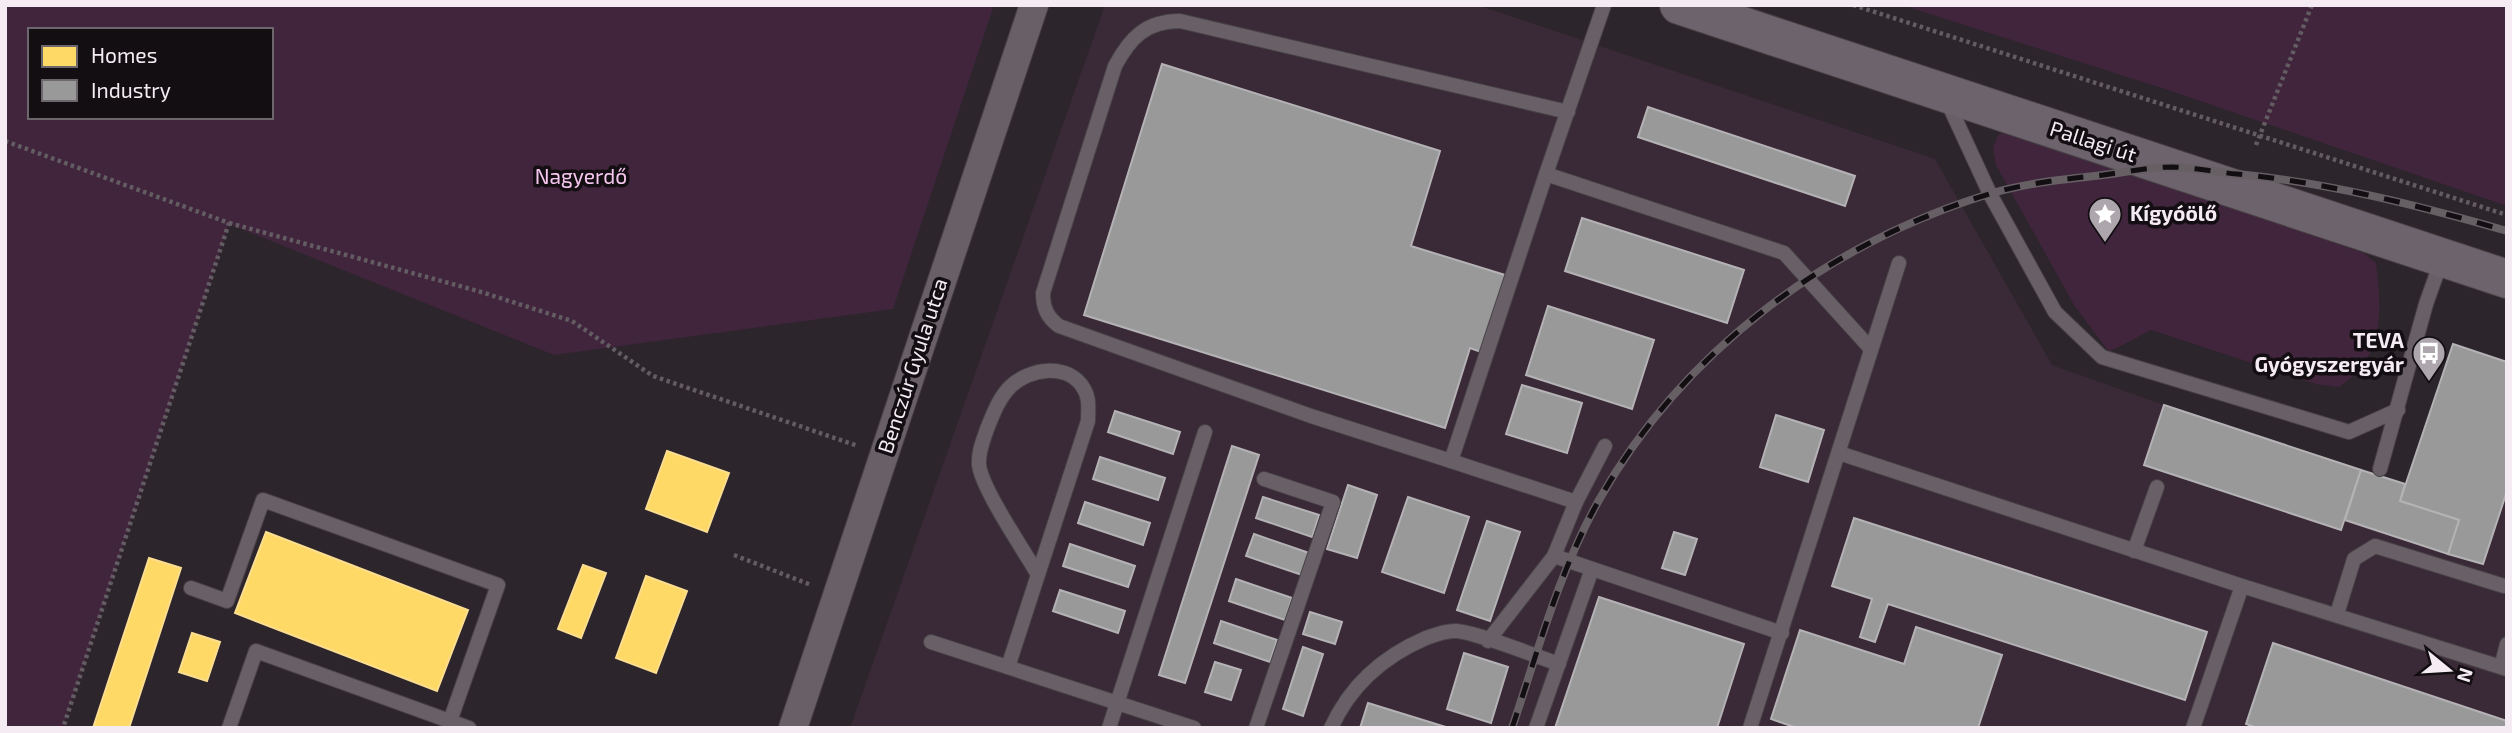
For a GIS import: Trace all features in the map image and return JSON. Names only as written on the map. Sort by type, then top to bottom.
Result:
[{"type":"street","name":"Benczúr Gyula utca","points":[[793,728],[1034,5]]},
{"type":"street","name":"Pallagi út","points":[[1679,5],[2507,279]]},
{"type":"lane","points":[[1451,461],[1604,5]]},
{"type":"lane","points":[[1568,112],[1180,21],[1160,21],[1144,29],[1128,43],[1115,66],[1043,293],[1043,305],[1050,319],[1059,326],[1311,416],[1576,502]]},
{"type":"lane","points":[[1943,93],[1990,194],[2055,312],[2102,357],[2349,432],[2398,410]]},
{"type":"lane","points":[[1546,174],[1784,253],[1871,349]]},
{"type":"lane","points":[[2381,468],[2426,304],[2443,257]]},
{"type":"lane","points":[[1750,728],[1899,263]]},
{"type":"lane","points":[[1008,667],[1088,421],[1088,401],[1084,388],[1071,377],[1057,371],[1037,371],[1009,388],[995,408],[980,448],[982,477],[1037,573]]},
{"type":"lane","points":[[1109,728],[1205,432]]},
{"type":"lane","points":[[1488,641],[1553,556],[1576,502],[1605,446]]},
{"type":"lane","points":[[1839,453],[2242,586],[2504,668],[2507,644]]},
{"type":"lane","points":[[1256,728],[1333,502],[1264,479]]},
{"type":"lane","points":[[2134,551],[2157,487]]},
{"type":"lane","points":[[191,588],[227,601],[263,500],[498,585],[450,721]]},
{"type":"lane","points":[[2337,614],[2354,559],[2375,546],[2506,587]]},
{"type":"lane","points":[[1553,556],[1782,633]]},
{"type":"lane","points":[[1536,728],[1591,569]]},
{"type":"lane","points":[[2193,728],[2242,586]]},
{"type":"lane","points":[[1331,728],[1348,698],[1377,665],[1401,649],[1435,635],[1455,630],[1559,664]]},
{"type":"lane","points":[[932,642],[1194,728]]},
{"type":"lane","points":[[229,728],[256,652],[469,728]]},
{"type":"path","points":[[1853,5],[2507,215]]},
{"type":"path","points":[[2256,145],[2312,5]]},
{"type":"path","points":[[5,141],[229,223],[478,291],[572,321],[653,376],[884,454]]},
{"type":"path","points":[[63,728],[229,223]]},
{"type":"path","points":[[734,555],[837,596]]},
{"type":"shaded area","name":"TEVA Gyógyszergyár","points":[[1105,5],[1478,5],[1935,159],[2052,365],[2164,405],[2405,484],[2453,344],[2507,362],[2507,728],[850,728]]},
{"type":"green space","name":"Nagyerdő","points":[[5,5],[994,5],[893,309],[554,355],[229,224],[63,728],[5,728]]},
{"type":"green space","points":[[1902,5],[2507,5],[2507,206],[2171,91]]},
{"type":"green space","points":[[2009,131],[2364,253],[2376,263],[2379,298],[2377,332],[2365,362],[2339,387],[2316,384],[2151,330],[2109,352],[2074,305],[1996,165],[1993,148],[1998,135]]},
{"type":"building: Homes","points":[[667,451],[729,473],[707,532],[646,509]]},
{"type":"building: Homes","points":[[266,532],[468,610],[437,691],[235,613]]},
{"type":"building: Homes","points":[[149,558],[181,568],[129,728],[93,728]]},
{"type":"building: Homes","points":[[583,565],[606,573],[581,638],[558,629]]},
{"type":"building: Homes","points":[[646,576],[687,591],[656,673],[616,658]]},
{"type":"building: Homes","points":[[192,633],[220,642],[207,681],[179,672]]},
{"type":"building: Industry","points":[[1162,64],[1440,151],[1411,246],[1505,275],[1481,352],[1470,348],[1445,428],[1084,315]]},
{"type":"building: Industry","points":[[1648,107],[1855,176],[1845,206],[1638,137]]},
{"type":"building: Industry","points":[[1582,218],[1744,270],[1727,323],[1565,271]]},
{"type":"building: Industry","points":[[1548,306],[1654,340],[1632,409],[1526,375]]},
{"type":"building: Industry","points":[[2453,344],[2507,362],[2507,491],[2483,564],[2448,554],[2459,520],[2400,501]]},
{"type":"building: Industry","points":[[1522,385],[1582,403],[1567,453],[1506,434]]},
{"type":"building: Industry","points":[[2164,405],[2361,470],[2341,530],[2144,465]]},
{"type":"building: Industry","points":[[1115,411],[1180,432],[1173,454],[1108,432]]},
{"type":"building: Industry","points":[[1776,415],[1824,430],[1808,482],[1760,467]]},
{"type":"building: Industry","points":[[1232,446],[1259,455],[1185,683],[1159,675]]},
{"type":"building: Industry","points":[[1100,457],[1165,478],[1158,500],[1093,479]]},
{"type":"building: Industry","points":[[2361,470],[2405,484],[2400,501],[2459,520],[2448,554],[2345,520]]},
{"type":"building: Industry","points":[[1348,485],[1377,495],[1357,558],[1327,549]]},
{"type":"building: Industry","points":[[1263,497],[1319,515],[1312,537],[1256,518]]},
{"type":"building: Industry","points":[[1408,497],[1469,517],[1444,593],[1382,572]]},
{"type":"building: Industry","points":[[1085,502],[1150,523],[1143,545],[1078,523]]},
{"type":"building: Industry","points":[[1854,518],[2207,632],[2185,700],[1888,604],[1875,642],[1860,637],[1872,599],[1832,586]]},
{"type":"building: Industry","points":[[1487,521],[1520,532],[1490,621],[1457,610]]},
{"type":"building: Industry","points":[[1674,532],[1697,539],[1685,575],[1662,568]]},
{"type":"building: Industry","points":[[1254,534],[1309,553],[1302,575],[1246,556]]},
{"type":"building: Industry","points":[[1070,544],[1135,566],[1128,587],[1063,566]]},
{"type":"building: Industry","points":[[1236,579],[1292,598],[1285,620],[1229,601]]},
{"type":"building: Industry","points":[[1060,590],[1125,611],[1118,633],[1053,611]]},
{"type":"building: Industry","points":[[1599,597],[1744,644],[1717,728],[1555,728]]},
{"type":"building: Industry","points":[[1310,612],[1342,622],[1335,644],[1303,634]]},
{"type":"building: Industry","points":[[1221,621],[1277,640],[1270,662],[1214,643]]},
{"type":"building: Industry","points":[[1916,627],[2002,655],[1978,728],[1797,728],[1771,719],[1800,630],[1904,664]]},
{"type":"building: Industry","points":[[2273,643],[2507,721],[2507,728],[2257,728],[2246,724]]},
{"type":"building: Industry","points":[[1303,647],[1323,654],[1303,716],[1283,709]]},
{"type":"building: Industry","points":[[1464,653],[1508,667],[1491,723],[1447,709]]},
{"type":"building: Industry","points":[[1215,662],[1241,670],[1231,700],[1205,692]]},
{"type":"building: Industry","points":[[1368,703],[1449,728],[1360,728]]},
{"type":"railway","points":[[1512,728],[1550,612],[1572,555],[1599,500],[1633,446],[1673,396],[1717,351],[1765,310],[1817,274],[1872,242],[1929,215],[2003,190],[2060,180],[2173,167],[2340,189],[2507,231]]},
{"type":"place","name":"Kígyóölő","points":[[2105,244]]},
{"type":"place","name":"TEVA Gyógyszergyár","points":[[2429,383]]}]
